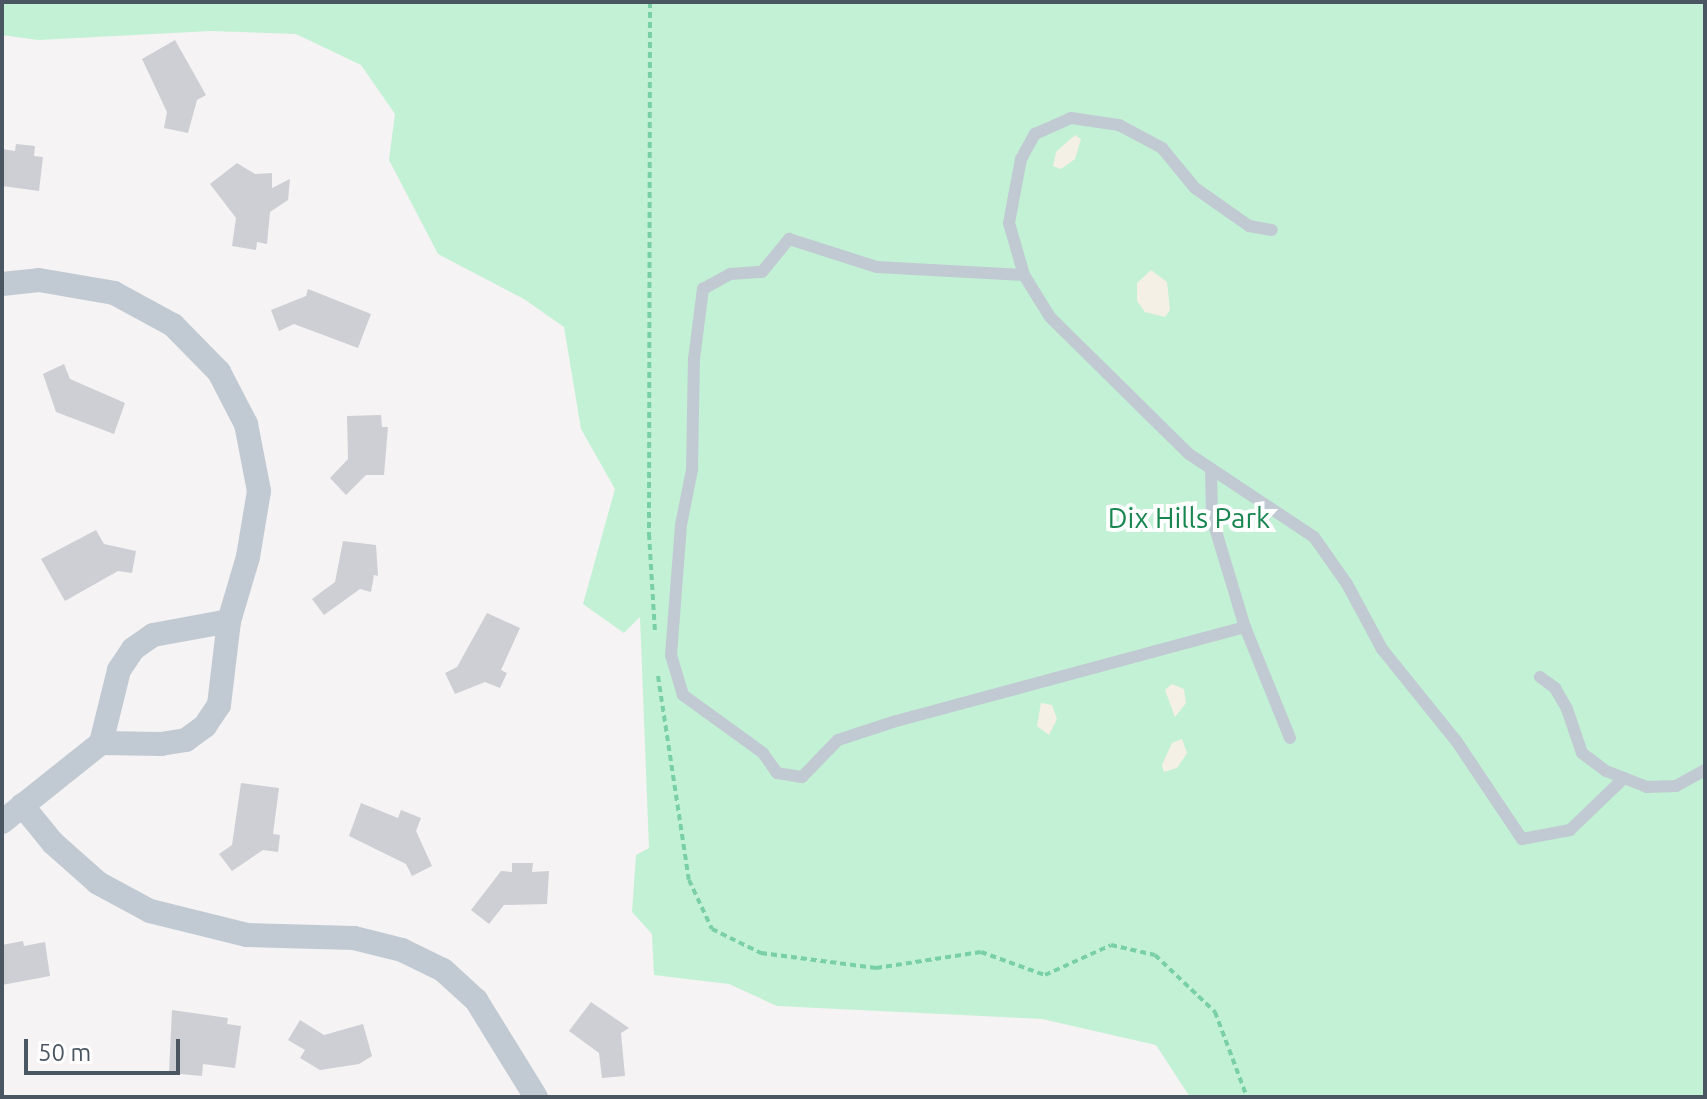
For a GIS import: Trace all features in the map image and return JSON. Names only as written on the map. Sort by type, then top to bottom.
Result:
[{"type":"street","points":[[2,284],[39,280],[114,293],[173,325],[219,372],[246,424],[259,491],[248,557],[229,621],[219,705],[205,726],[186,740],[162,744],[101,743]]},
{"type":"street","points":[[2,822],[101,743],[119,670],[133,649],[153,635],[229,621]]},
{"type":"street","points":[[22,805],[53,843],[98,883],[150,911],[247,935],[354,938],[402,950],[443,970],[476,1000],[536,1097]]},
{"type":"lane","points":[[1272,230],[1249,226],[1195,188],[1162,148],[1119,125],[1071,118],[1035,134],[1021,159],[1009,223],[1024,275],[1050,317],[1189,454],[1314,537],[1347,584],[1382,649],[1457,742],[1522,839],[1570,830],[1624,778]]},
{"type":"lane","points":[[1024,275],[877,267],[789,239],[762,272],[730,274],[703,289],[694,359],[692,470],[681,525],[671,655],[683,695],[763,753],[777,773],[802,777],[838,740],[1000,689],[1245,627]]},
{"type":"lane","points":[[1211,469],[1212,518],[1245,627],[1290,738]]},
{"type":"lane","points":[[1540,677],[1561,699],[1582,753],[1624,778],[1647,787],[1676,786],[1705,770]]},
{"type":"path","points":[[650,2],[649,534],[655,636]]},
{"type":"path","points":[[657,666],[689,880],[712,929],[761,953],[876,968],[981,952],[1045,975],[1111,945],[1155,955],[1215,1012],[1247,1097]]},
{"type":"green space","name":"Dix Hills Park","points":[[2,2],[1705,2],[1705,1097],[1190,1097],[1156,1045],[1042,1019],[777,1006],[729,984],[654,975],[652,934],[632,912],[636,855],[649,848],[640,617],[624,633],[583,604],[615,489],[581,429],[564,327],[524,299],[438,254],[389,160],[395,114],[361,65],[296,34],[211,31],[38,40],[2,35]]},
{"type":"sand","points":[[1075,135],[1081,139],[1075,159],[1061,169],[1053,166],[1056,152]]},
{"type":"sand","points":[[1151,270],[1167,282],[1170,310],[1165,317],[1145,312],[1137,301],[1137,283]]},
{"type":"sand","points":[[1172,684],[1184,689],[1186,703],[1175,717],[1165,690]]},
{"type":"sand","points":[[1041,703],[1052,705],[1057,719],[1049,735],[1037,726]]},
{"type":"sand","points":[[1182,739],[1187,753],[1177,768],[1164,772],[1162,765],[1172,743]]},
{"type":"building","points":[[175,40],[206,95],[197,100],[188,133],[164,128],[167,112],[142,59]]},
{"type":"building","points":[[16,144],[35,146],[34,156],[43,157],[39,191],[2,186],[2,149],[15,151]]},
{"type":"building","points":[[237,163],[255,174],[272,173],[272,188],[290,179],[288,200],[270,212],[267,244],[257,242],[256,250],[232,246],[236,218],[210,184]]},
{"type":"building","points":[[308,289],[371,314],[358,348],[294,324],[279,331],[271,310],[306,296]]},
{"type":"building","points":[[64,364],[70,379],[125,403],[114,434],[56,412],[43,374]]},
{"type":"building","points":[[381,415],[382,427],[388,427],[384,475],[366,475],[346,495],[330,478],[348,459],[347,416]]},
{"type":"building","points":[[96,530],[104,544],[136,551],[132,573],[118,571],[65,601],[41,559]]},
{"type":"building","points":[[343,541],[376,545],[378,576],[374,575],[371,592],[360,589],[324,615],[312,599],[335,582]]},
{"type":"building","points":[[487,613],[520,628],[501,670],[507,673],[500,688],[485,682],[455,694],[445,673],[457,667]]},
{"type":"building","points":[[241,783],[279,788],[273,834],[280,835],[278,852],[263,850],[232,871],[219,854],[232,845]]},
{"type":"building","points":[[361,803],[398,818],[401,810],[421,818],[416,831],[432,866],[412,876],[406,864],[349,836]]},
{"type":"building","points":[[512,863],[533,863],[532,872],[549,871],[547,904],[504,905],[489,924],[471,910],[501,871],[512,872]]},
{"type":"building","points":[[23,941],[24,946],[45,942],[50,976],[2,985],[2,945]]},
{"type":"building","points":[[591,1002],[629,1028],[621,1033],[625,1076],[602,1078],[599,1053],[569,1031]]},
{"type":"building","points":[[172,1010],[228,1018],[227,1024],[241,1026],[235,1068],[203,1064],[202,1076],[169,1073]]},
{"type":"building","points":[[300,1020],[324,1035],[363,1024],[372,1056],[359,1064],[320,1070],[300,1058],[305,1050],[288,1040]]}]
